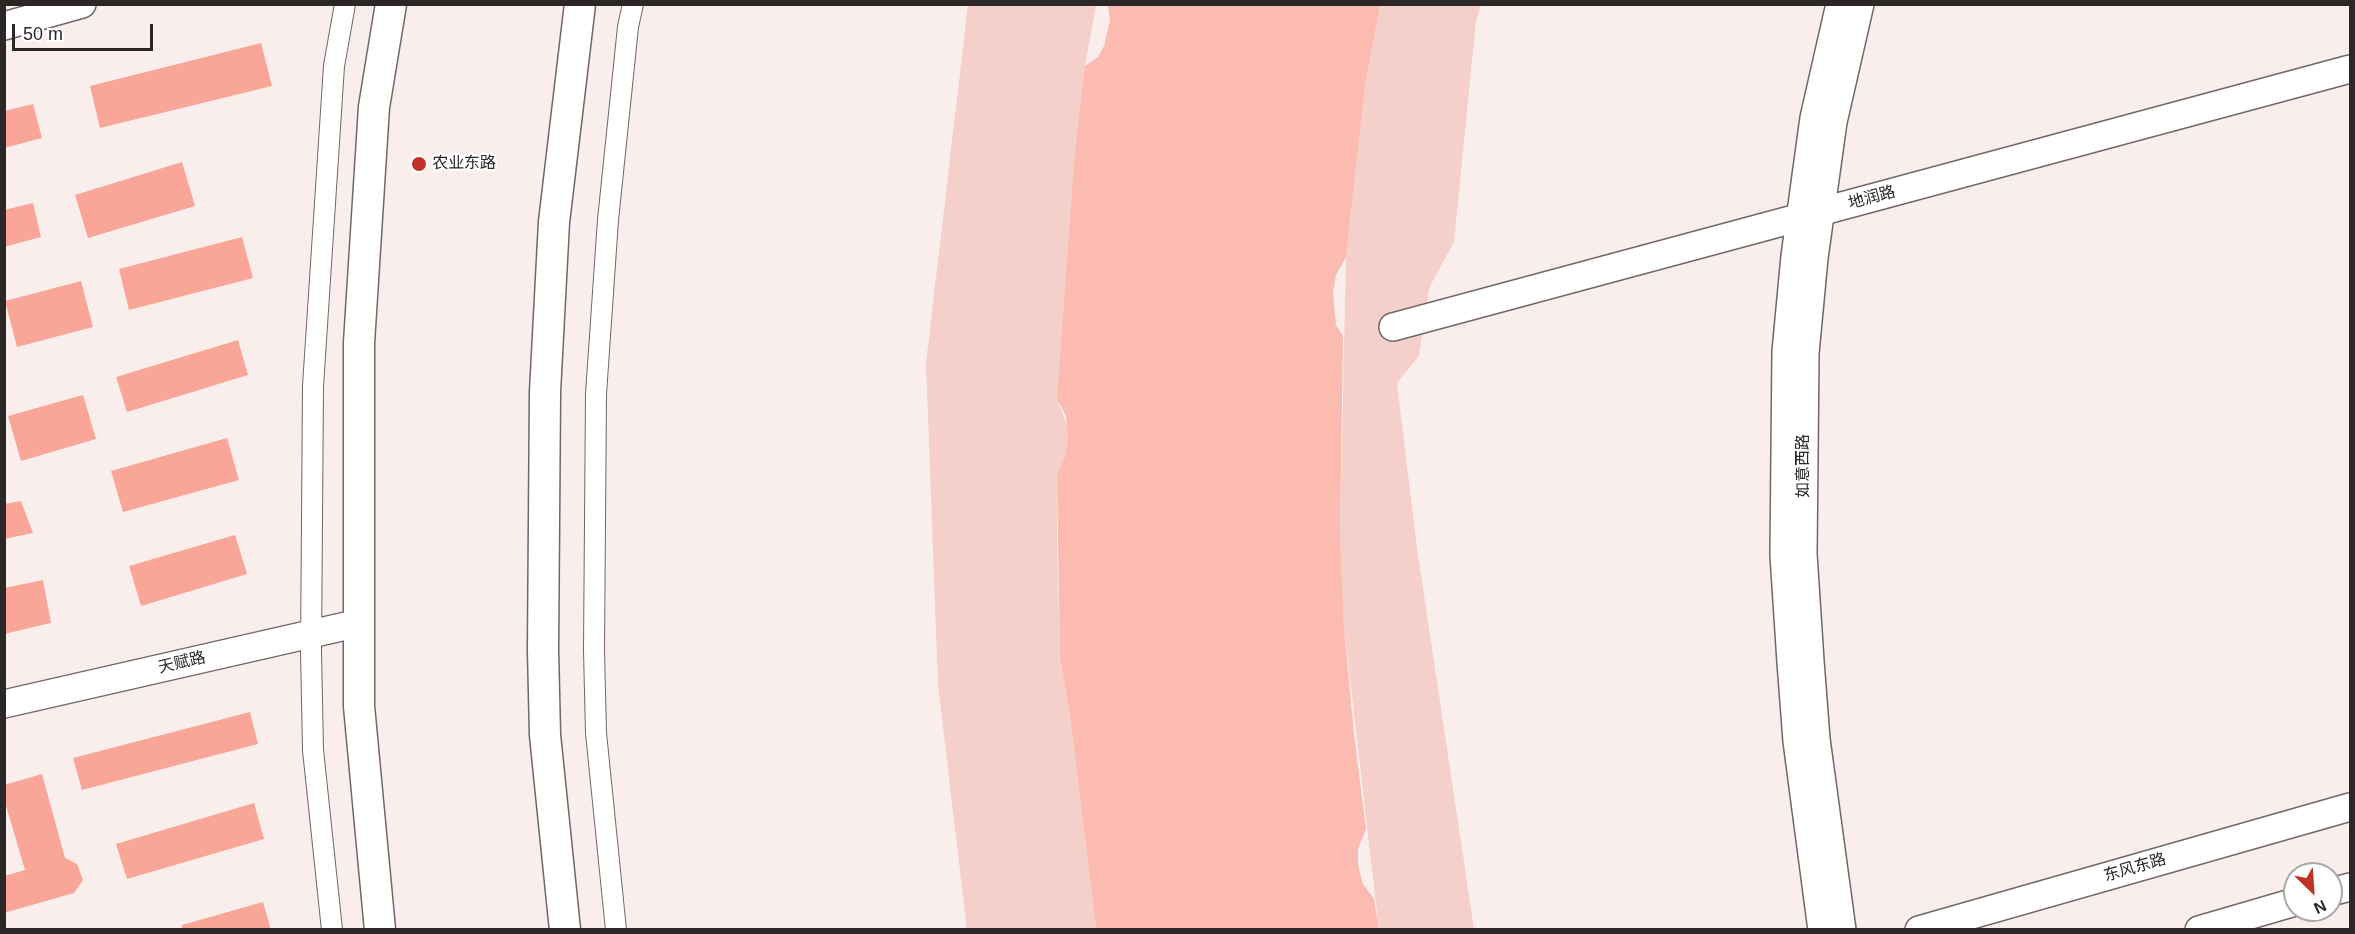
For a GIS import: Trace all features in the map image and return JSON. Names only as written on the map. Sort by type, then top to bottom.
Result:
[{"type":"main road","points":[[381,930],[359,706],[359,343],[375,107],[392,4]]},
{"type":"main road","points":[[565,930],[545,735],[543,650],[545,392],[554,222],[580,4]]},
{"type":"street","points":[[4,26],[82,4]]},
{"type":"street","points":[[332,930],[313,750],[311,633],[313,386],[334,66],[345,4]]},
{"type":"street","points":[[616,930],[596,733],[594,650],[596,394],[608,220],[628,27],[633,4]]},
{"type":"street","name":"如意西路","points":[[1840,4],[1814,118],[1805,353],[1803,554],[1816,739],[1842,930]]},
{"type":"street","name":"如意西路","points":[[1822,930],[1797,741],[1784,555],[1785,352],[1810,215],[1860,4]]},
{"type":"street","name":"地润路","points":[[1394,327],[2350,69]]},
{"type":"street","name":"天赋路","points":[[4,704],[359,623]]},
{"type":"street","name":"东风东路","points":[[1919,930],[2350,807]]},
{"type":"street","points":[[2199,930],[2283,906]]},
{"type":"shaded area","points":[[968,5],[1096,5],[1085,66],[1059,404],[1068,427],[1068,438],[1065,457],[1057,474],[1057,542],[1060,658],[1070,716],[1096,929],[967,930],[938,685],[926,363]]},
{"type":"shaded area","points":[[1108,5],[1380,5],[1365,87],[1346,257],[1336,275],[1333,293],[1336,325],[1343,336],[1340,533],[1344,627],[1366,829],[1358,849],[1358,865],[1363,884],[1374,899],[1379,929],[1096,929],[1070,716],[1060,658],[1057,474],[1065,457],[1068,438],[1066,416],[1057,399],[1075,152],[1085,66],[1098,57],[1104,46],[1110,20]]},
{"type":"shaded area","points":[[1380,5],[1481,5],[1476,21],[1454,242],[1429,288],[1419,356],[1397,383],[1417,548],[1474,929],[1379,930],[1344,627],[1340,533],[1346,257],[1365,87]]},
{"type":"building","points":[[261,43],[272,86],[100,128],[90,86]]},
{"type":"building","points":[[33,104],[42,138],[4,148],[4,111]]},
{"type":"building","points":[[182,162],[195,206],[88,238],[75,195]]},
{"type":"building","points":[[33,203],[41,237],[4,247],[4,210]]},
{"type":"building","points":[[242,237],[253,278],[129,310],[119,269]]},
{"type":"building","points":[[81,281],[93,327],[17,347],[5,301]]},
{"type":"building","points":[[238,340],[248,375],[127,412],[116,377]]},
{"type":"building","points":[[83,395],[96,439],[21,461],[8,416]]},
{"type":"building","points":[[227,438],[239,480],[123,512],[111,471]]},
{"type":"building","points":[[21,501],[33,533],[4,539],[4,504]]},
{"type":"building","points":[[235,535],[247,574],[141,606],[129,566]]},
{"type":"building","points":[[43,580],[51,623],[4,634],[4,588]]},
{"type":"building","points":[[250,712],[258,744],[82,790],[73,758]]},
{"type":"building","points":[[42,774],[65,858],[77,864],[83,880],[74,893],[4,913],[4,876],[25,870],[4,799],[4,785]]},
{"type":"building","points":[[254,803],[264,839],[127,879],[116,844]]},
{"type":"building","points":[[263,902],[271,930],[182,930],[182,925]]},
{"type":"place","name":"农业东路","points":[[419,164]]}]
